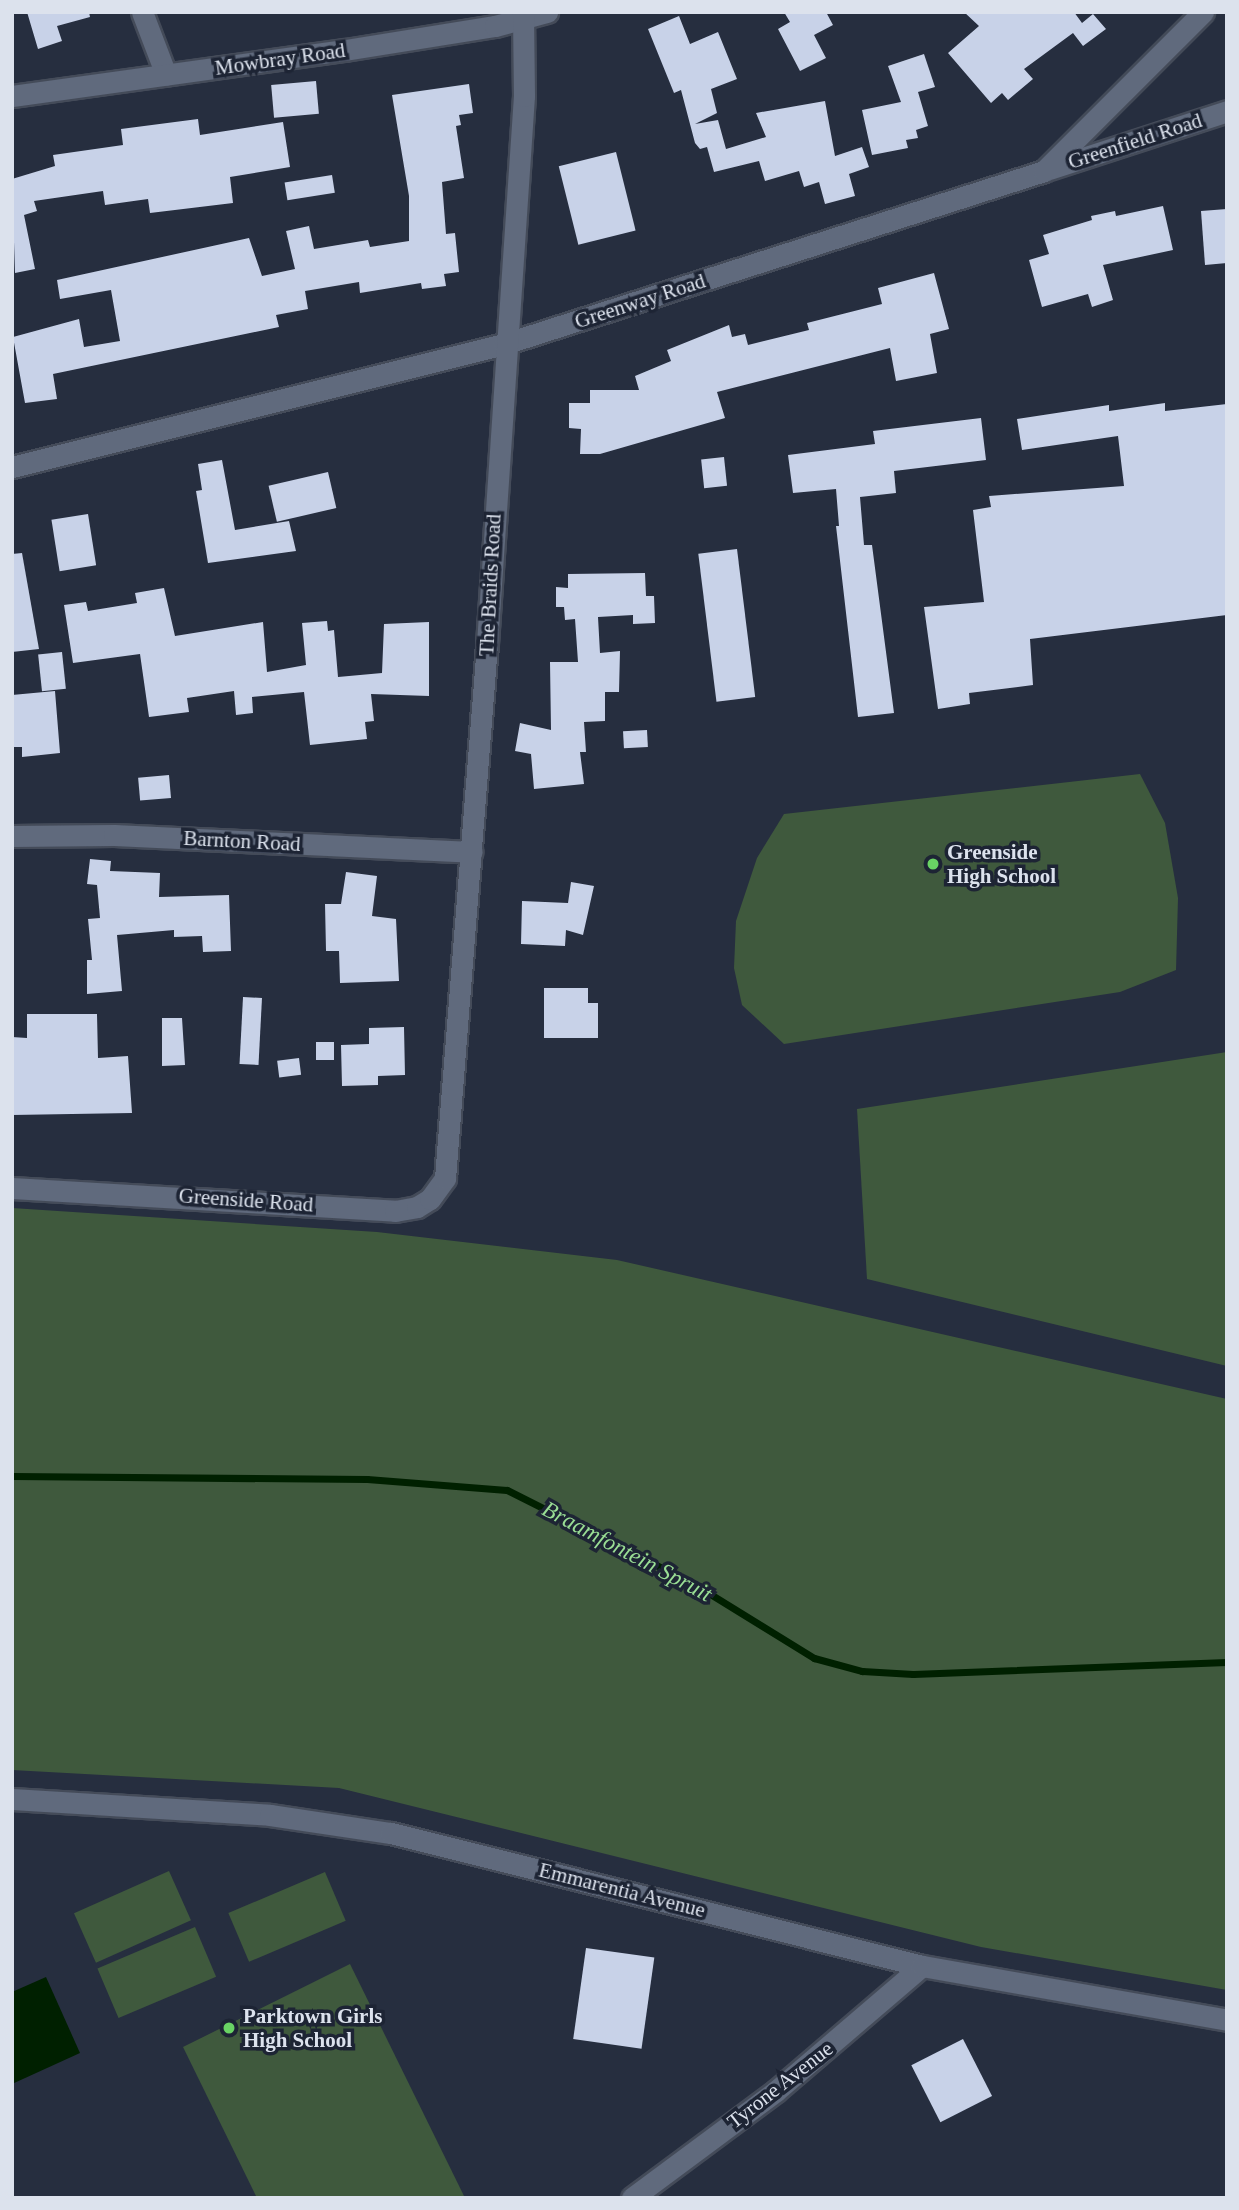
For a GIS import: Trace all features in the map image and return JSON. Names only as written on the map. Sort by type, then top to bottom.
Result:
[{"type":"street","points":[[142,12],[166,75]]},
{"type":"street","name":"Mowbray Road","points":[[12,96],[166,75],[547,12]]},
{"type":"street","name":"Greenway Road","points":[[12,467],[504,344],[1044,171],[1203,12]]},
{"type":"street","name":"The Braids Road","points":[[448,1158],[472,852],[504,344],[524,96],[524,16]]},
{"type":"street","name":"Greenfield Road","points":[[1044,171],[1227,111]]},
{"type":"street","name":"Barnton Road","points":[[12,836],[114,835],[472,852]]},
{"type":"street","name":"Greenside Road","points":[[12,1188],[395,1211],[417,1207],[430,1199],[445,1178],[448,1158]]},
{"type":"street","name":"Emmarentia Avenue","points":[[12,1800],[270,1815],[391,1833],[922,1966],[1227,2020]]},
{"type":"street","name":"Tyrone Avenue","points":[[632,2198],[776,2091],[922,1966]]},
{"type":"shaded area","points":[[1140,774],[1165,823],[1178,898],[1176,970],[1120,992],[784,1044],[742,1005],[734,968],[736,921],[757,858],[784,814]]},
{"type":"shaded area","points":[[1227,1052],[1227,1366],[867,1279],[857,1109]]},
{"type":"shaded area","points":[[12,1208],[377,1232],[617,1260],[1227,1399],[1227,1990],[981,1947],[339,1788],[12,1770]]},
{"type":"shaded area","points":[[169,1871],[191,1920],[96,1963],[74,1913]]},
{"type":"shaded area","points":[[325,1872],[346,1921],[249,1962],[228,1913]]},
{"type":"shaded area","points":[[195,1927],[216,1977],[119,2018],[97,1968]]},
{"type":"shaded area","points":[[350,1964],[465,2198],[257,2198],[183,2047]]},
{"type":"shaded area","points":[[46,1977],[80,2053],[12,2084],[12,1992]]},
{"type":"building","points":[[27,12],[89,12],[90,17],[57,26],[62,41],[38,49]]},
{"type":"building","points":[[784,12],[826,12],[833,25],[814,35],[826,58],[800,71],[778,29],[790,22]]},
{"type":"building","points":[[964,12],[1074,12],[1082,23],[1093,14],[1106,29],[1083,46],[1073,33],[1024,69],[1033,79],[1008,100],[1002,93],[991,103],[948,53],[979,26]]},
{"type":"building","points":[[679,16],[690,44],[718,32],[737,79],[711,89],[717,113],[695,124],[718,120],[726,149],[766,137],[756,113],[825,101],[835,156],[862,147],[869,167],[849,174],[855,196],[825,204],[819,182],[804,187],[799,171],[765,181],[759,161],[714,172],[707,147],[700,149],[695,143],[681,90],[674,93],[648,29]]},
{"type":"building","points":[[924,54],[935,87],[918,92],[928,126],[916,130],[918,138],[906,140],[908,148],[872,155],[862,110],[901,102],[888,66]]},
{"type":"building","points":[[316,81],[319,114],[274,118],[271,85]]},
{"type":"building","points":[[469,84],[473,113],[459,115],[461,125],[456,126],[464,178],[442,182],[446,234],[455,233],[459,272],[444,274],[446,286],[422,289],[421,283],[360,293],[359,282],[305,291],[308,309],[276,315],[279,327],[53,374],[57,399],[25,403],[13,337],[79,319],[84,347],[120,341],[111,290],[60,299],[57,280],[249,238],[262,276],[295,269],[286,231],[309,226],[314,249],[368,240],[370,247],[409,241],[409,196],[392,95]]},
{"type":"building","points":[[198,119],[200,135],[283,122],[290,167],[230,177],[233,203],[150,213],[148,199],[105,205],[103,191],[34,201],[37,211],[24,215],[35,269],[15,273],[12,179],[55,166],[53,155],[123,145],[121,129]]},
{"type":"building","points":[[616,152],[636,231],[578,245],[559,166]]},
{"type":"building","points":[[332,175],[335,193],[287,200],[285,183]]},
{"type":"building","points":[[1163,206],[1173,250],[1103,265],[1113,300],[1092,307],[1088,294],[1042,307],[1029,260],[1049,254],[1043,235],[1092,220],[1091,216],[1115,211],[1116,216]]},
{"type":"building","points":[[1227,209],[1227,263],[1205,265],[1201,211]]},
{"type":"building","points":[[934,273],[949,329],[930,334],[937,373],[896,381],[890,348],[717,392],[725,418],[600,454],[580,454],[581,429],[569,428],[569,403],[590,403],[590,390],[639,390],[635,376],[671,361],[667,350],[729,325],[732,337],[745,334],[748,345],[809,330],[807,323],[882,304],[878,288]]},
{"type":"building","points":[[1165,403],[1165,411],[1227,404],[1227,615],[1030,639],[1033,685],[969,693],[970,704],[938,709],[924,607],[984,602],[973,510],[991,507],[989,496],[1124,486],[1118,436],[1022,450],[1017,419],[1109,405],[1109,411]]},
{"type":"building","points":[[981,418],[986,460],[894,471],[896,493],[860,497],[864,545],[872,545],[894,713],[858,717],[836,526],[839,526],[836,489],[793,493],[788,455],[875,444],[873,431]]},
{"type":"building","points":[[724,457],[727,486],[704,488],[701,459]]},
{"type":"building","points":[[222,460],[235,530],[289,521],[296,551],[208,563],[196,491],[202,490],[198,464]]},
{"type":"building","points":[[328,472],[336,508],[277,522],[269,486]]},
{"type":"building","points":[[88,514],[96,565],[60,571],[51,520]]},
{"type":"building","points":[[737,549],[755,697],[716,702],[698,554]]},
{"type":"building","points":[[22,553],[39,649],[12,652],[12,554]]},
{"type":"building","points":[[645,573],[646,596],[654,596],[655,623],[633,624],[633,615],[598,617],[600,653],[620,651],[619,692],[605,692],[605,721],[584,722],[586,752],[580,752],[584,784],[534,789],[531,754],[515,751],[520,723],[551,730],[550,662],[578,662],[575,619],[565,620],[564,607],[556,607],[556,587],[568,588],[568,574]]},
{"type":"building","points":[[164,588],[175,636],[263,622],[267,672],[306,665],[302,623],[327,621],[328,631],[334,630],[338,677],[382,673],[384,624],[429,622],[429,696],[371,694],[374,721],[365,722],[367,739],[310,745],[304,692],[252,697],[253,713],[236,715],[234,691],[187,698],[189,712],[149,717],[140,654],[73,663],[64,605],[86,602],[88,611],[137,603],[135,593]]},
{"type":"building","points":[[62,652],[66,689],[42,691],[38,655]]},
{"type":"building","points":[[55,691],[60,753],[22,757],[22,747],[12,747],[12,695]]},
{"type":"building","points":[[647,730],[648,747],[624,748],[623,731]]},
{"type":"building","points":[[169,775],[171,798],[140,801],[138,778]]},
{"type":"building","points":[[90,859],[111,861],[110,871],[160,873],[159,897],[229,895],[231,951],[203,952],[202,936],[174,937],[174,930],[117,935],[122,991],[87,994],[87,960],[92,960],[88,919],[100,918],[97,885],[87,884]]},
{"type":"building","points":[[346,872],[377,876],[372,916],[396,919],[399,981],[340,983],[339,951],[326,951],[325,904],[341,904]]},
{"type":"building","points":[[571,882],[594,886],[583,935],[566,930],[565,946],[521,944],[522,901],[568,903]]},
{"type":"building","points":[[544,988],[588,988],[588,1003],[598,1003],[598,1038],[544,1038]]},
{"type":"building","points":[[243,997],[262,998],[258,1065],[240,1064]]},
{"type":"building","points":[[27,1014],[97,1014],[98,1058],[128,1056],[132,1113],[12,1115],[12,1037],[27,1038]]},
{"type":"building","points":[[162,1018],[182,1018],[185,1065],[162,1066]]},
{"type":"building","points":[[404,1027],[405,1075],[378,1076],[378,1085],[342,1086],[341,1045],[369,1044],[369,1028]]},
{"type":"building","points":[[316,1042],[334,1042],[334,1060],[316,1060]]},
{"type":"building","points":[[299,1058],[301,1075],[279,1078],[277,1061]]},
{"type":"building","points":[[586,1948],[654,1958],[642,2049],[573,2039]]},
{"type":"building","points":[[963,2039],[992,2096],[940,2122],[911,2065]]},
{"type":"waterway","name":"Braamfontein Spruit","points":[[12,1476],[367,1479],[507,1490],[694,1584],[814,1658],[862,1671],[913,1674],[1227,1662]]},
{"type":"place","name":"Greenside High School","points":[[933,864]]},
{"type":"place","name":"Parktown Girls High School","points":[[229,2028]]}]
